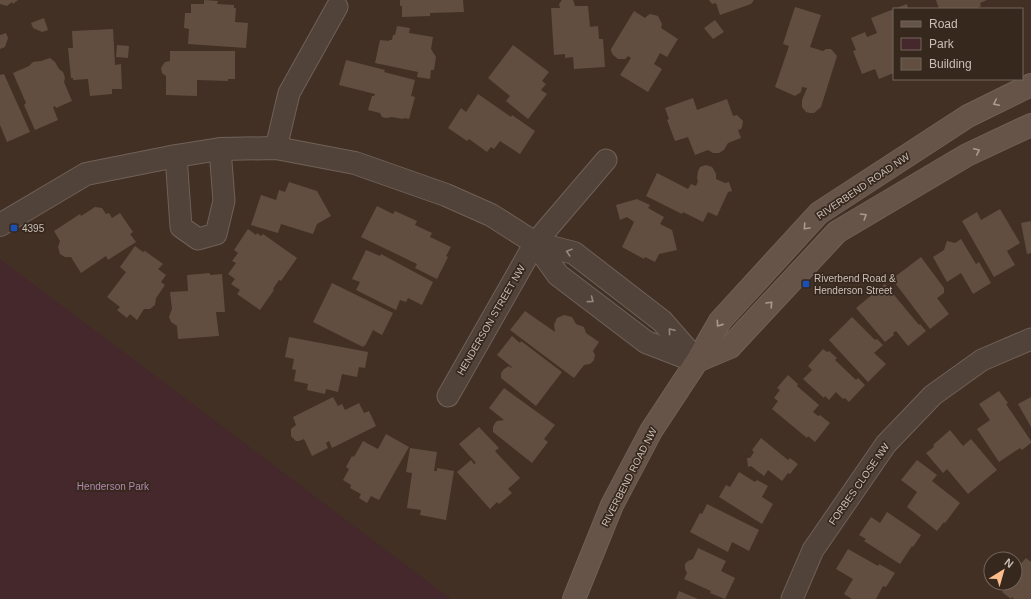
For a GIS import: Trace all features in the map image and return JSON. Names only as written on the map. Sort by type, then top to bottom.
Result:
[{"type":"main road","name":"RIVERBEND ROAD NW","points":[[574,599],[616,498],[651,431],[697,361],[720,321],[819,213],[968,116],[1031,85]]},
{"type":"main road","points":[[697,361],[730,347],[837,232],[967,155],[1031,125]]},
{"type":"street","points":[[276,148],[289,93],[337,7]]},
{"type":"street","points":[[0,225],[86,174],[176,156],[220,149],[276,148],[355,163],[446,195],[491,215],[535,243],[574,253],[662,320],[697,361]]},
{"type":"street","points":[[176,156],[181,227],[198,239],[216,234],[224,201],[220,149]]},
{"type":"street","name":"HENDERSON STREET NW","points":[[448,396],[535,243],[606,160]]},
{"type":"street","name":"FORBES CLOSE NW","points":[[792,599],[813,550],[886,444],[933,395],[982,360],[1031,339]]},
{"type":"green space","name":"Henderson Park","points":[[0,259],[451,599],[0,599]]},
{"type":"building","points":[[0,0],[18,0],[7,6],[0,4]]},
{"type":"building","points":[[204,0],[218,1],[217,4],[234,5],[234,8],[236,8],[235,22],[248,23],[246,48],[188,44],[189,29],[184,28],[185,13],[191,13],[191,4],[204,4]]},
{"type":"building","points":[[400,0],[463,0],[464,12],[430,13],[430,16],[402,17],[402,6],[400,6]]},
{"type":"building","points":[[562,0],[573,0],[575,6],[588,6],[590,27],[598,26],[599,39],[603,39],[605,67],[574,69],[573,57],[565,58],[565,54],[554,55],[551,8],[560,8],[559,4]]},
{"type":"building","points":[[709,0],[754,0],[751,4],[720,15],[716,3],[712,4]]},
{"type":"building","points":[[936,0],[987,0],[980,3],[981,6],[977,8],[939,8]]},
{"type":"building","points":[[907,4],[908,8],[897,8]]},
{"type":"building","points":[[795,7],[821,15],[810,47],[823,51],[826,49],[831,49],[837,56],[821,107],[814,113],[806,112],[802,107],[802,100],[807,88],[802,87],[801,92],[795,96],[775,87],[789,46],[783,44]]},
{"type":"building","points":[[893,9],[893,73],[879,79],[875,69],[862,74],[853,51],[856,50],[851,38],[865,32],[867,37],[877,33],[871,18]]},
{"type":"building","points":[[634,11],[645,18],[650,14],[658,16],[662,24],[661,28],[678,39],[667,57],[660,53],[654,64],[662,69],[648,92],[620,75],[631,58],[628,56],[625,59],[618,59],[611,51]]},
{"type":"building","points":[[44,18],[48,30],[42,32],[33,28],[31,23]]},
{"type":"building","points":[[715,20],[724,32],[713,39],[704,28]]},
{"type":"building","points":[[397,26],[410,28],[409,33],[433,37],[431,49],[436,57],[434,70],[431,70],[430,79],[417,77],[418,72],[375,63],[380,40],[392,40]]},
{"type":"building","points":[[113,29],[115,65],[121,64],[122,89],[112,89],[112,94],[90,96],[88,79],[73,80],[73,78],[71,78],[68,48],[73,48],[72,31]]},
{"type":"building","points":[[6,33],[8,38],[5,47],[0,49],[0,35]]},
{"type":"building","points":[[117,45],[129,46],[128,58],[116,57]]},
{"type":"building","points":[[513,45],[549,72],[542,81],[546,84],[541,90],[547,94],[528,119],[506,101],[510,96],[488,78]]},
{"type":"building","points":[[170,51],[235,51],[235,79],[228,79],[228,81],[197,80],[197,96],[166,95],[166,76],[162,73],[161,68],[165,62],[170,61]]},
{"type":"building","points":[[50,58],[63,72],[65,78],[64,82],[72,101],[56,108],[55,106],[53,107],[58,120],[35,130],[24,105],[26,103],[13,73],[29,66],[33,62]]},
{"type":"building","points":[[346,60],[385,70],[384,72],[415,80],[411,96],[415,97],[409,119],[382,117],[380,113],[368,110],[372,96],[375,94],[339,85]]},
{"type":"building","points":[[4,74],[30,132],[7,142],[0,125],[0,75]]},
{"type":"building","points":[[478,94],[511,117],[512,115],[535,131],[520,154],[500,141],[494,149],[491,147],[487,152],[469,139],[467,141],[448,128],[461,108],[466,112]]},
{"type":"building","points":[[693,98],[697,110],[727,99],[733,116],[737,115],[743,121],[741,129],[738,130],[741,138],[728,143],[724,150],[719,153],[713,153],[708,150],[695,155],[688,137],[675,141],[667,120],[669,119],[665,108]]},
{"type":"building","points":[[706,165],[712,167],[716,174],[716,179],[725,183],[729,182],[732,191],[728,192],[717,216],[708,212],[703,222],[683,212],[682,214],[646,196],[657,173],[688,189],[691,184],[696,186],[698,181],[698,171],[700,167]]},
{"type":"building","points":[[289,182],[317,191],[331,216],[317,224],[313,234],[281,224],[278,233],[251,225],[261,195],[276,200],[279,190],[285,192]]},
{"type":"building","points":[[637,199],[650,205],[648,208],[664,217],[660,224],[672,230],[677,250],[659,254],[655,262],[645,257],[644,259],[622,247],[634,222],[627,217],[620,220],[616,205]]},
{"type":"building","points":[[377,206],[393,214],[395,211],[417,221],[415,225],[432,233],[430,237],[451,247],[446,256],[448,257],[437,279],[415,268],[417,264],[361,237]]},
{"type":"building","points":[[95,207],[102,208],[106,214],[109,213],[112,218],[120,213],[133,232],[130,234],[136,242],[108,260],[106,256],[81,273],[71,257],[65,257],[60,254],[58,247],[60,241],[54,231],[80,214],[81,216]]},
{"type":"building","points":[[1000,209],[1020,243],[1007,251],[1015,265],[994,277],[962,221],[977,212],[981,220]]},
{"type":"building","points":[[1031,221],[1031,253],[1027,254],[1021,223]]},
{"type":"building","points":[[248,229],[256,235],[257,233],[261,236],[263,234],[297,258],[281,281],[279,280],[260,310],[237,294],[240,290],[231,284],[235,279],[228,274],[236,263],[232,261],[238,253],[234,250]]},
{"type":"building","points":[[961,239],[976,264],[979,262],[991,283],[973,294],[961,273],[947,282],[933,257],[944,250],[947,241],[955,243]]},
{"type":"building","points":[[135,246],[143,252],[145,251],[163,264],[158,269],[166,275],[161,282],[165,285],[156,298],[155,305],[150,309],[144,309],[137,320],[130,314],[127,318],[117,310],[120,307],[107,297],[126,272],[120,267]]},
{"type":"building","points":[[366,250],[380,256],[381,254],[433,282],[422,305],[408,298],[406,302],[400,300],[396,310],[356,290],[360,282],[352,279]]},
{"type":"building","points":[[921,257],[944,288],[944,293],[937,298],[949,314],[930,329],[892,279]]},
{"type":"building","points":[[210,273],[210,275],[222,274],[225,312],[216,312],[219,336],[178,339],[177,326],[171,322],[169,317],[172,309],[170,292],[188,291],[187,275]]},
{"type":"building","points":[[332,283],[393,313],[382,335],[373,330],[365,346],[364,345],[363,347],[313,322]]},
{"type":"building","points":[[885,284],[919,325],[920,324],[926,331],[908,346],[896,331],[893,333],[894,335],[885,342],[856,308]]},
{"type":"building","points":[[525,311],[555,332],[554,325],[557,318],[564,315],[572,317],[576,324],[584,327],[586,333],[599,342],[593,351],[595,355],[594,360],[590,364],[584,365],[574,378],[510,330]]},
{"type":"building","points":[[852,317],[875,340],[877,339],[883,345],[874,353],[886,364],[868,382],[829,340]]},
{"type":"building","points":[[512,336],[520,343],[521,341],[562,372],[536,406],[501,378],[501,373],[504,369],[509,366],[511,368],[512,367],[497,355]]},
{"type":"building","points":[[289,337],[368,352],[365,368],[359,367],[357,377],[342,374],[338,392],[326,389],[325,394],[307,390],[308,384],[294,381],[296,370],[292,369],[294,359],[285,357]]},
{"type":"building","points":[[823,349],[827,352],[829,351],[837,358],[835,360],[856,380],[858,378],[865,385],[849,402],[845,398],[843,399],[836,392],[829,400],[825,396],[824,398],[803,379],[812,370],[808,366]]},
{"type":"building","points":[[788,375],[798,384],[797,386],[819,405],[813,412],[818,416],[820,415],[830,423],[815,442],[808,436],[807,438],[772,409],[778,401],[774,398],[780,390],[777,388]]},
{"type":"building","points":[[504,388],[555,425],[544,439],[548,442],[532,463],[493,432],[495,423],[497,421],[504,420],[489,408]]},
{"type":"building","points":[[999,391],[1008,403],[1006,404],[1031,443],[1022,450],[1020,448],[999,462],[977,429],[990,420],[979,404]]},
{"type":"building","points":[[333,397],[338,406],[342,404],[345,410],[359,403],[364,413],[369,411],[376,426],[332,448],[329,441],[326,443],[328,448],[312,456],[304,439],[296,441],[291,436],[291,429],[296,425],[293,417]]},
{"type":"building","points":[[1031,397],[1031,427],[1018,404]]},
{"type":"building","points":[[479,427],[499,448],[495,451],[520,478],[508,489],[512,493],[499,504],[497,502],[490,509],[457,472],[471,460],[474,464],[476,463],[459,444]]},
{"type":"building","points":[[950,430],[963,446],[971,439],[997,470],[968,494],[947,469],[943,473],[926,453],[934,447],[933,445]]},
{"type":"building","points":[[386,434],[409,447],[379,500],[371,496],[367,503],[359,498],[361,494],[350,488],[351,485],[343,480],[349,469],[346,467],[352,456],[354,457],[363,441],[378,449]]},
{"type":"building","points":[[761,438],[788,460],[790,458],[798,464],[782,481],[768,470],[764,476],[751,466],[748,467],[747,458],[750,458],[754,452],[752,450]]},
{"type":"building","points":[[410,448],[437,452],[434,471],[437,471],[437,468],[454,471],[446,520],[420,515],[421,510],[407,508],[412,473],[406,472]]},
{"type":"building","points":[[917,460],[937,475],[932,481],[960,503],[937,531],[907,507],[917,492],[901,480]]},
{"type":"building","points":[[739,472],[755,482],[757,480],[768,486],[762,497],[773,504],[762,524],[719,497],[726,485],[730,487]]},
{"type":"building","points":[[707,504],[759,530],[749,551],[732,542],[728,552],[690,532],[700,513],[702,514]]},
{"type":"building","points":[[887,512],[921,535],[900,564],[864,541],[866,539],[859,535],[871,517],[880,523]]},
{"type":"building","points":[[698,548],[726,561],[721,571],[735,578],[725,599],[684,579],[687,573],[685,564],[693,559]]},
{"type":"building","points":[[848,549],[878,566],[879,564],[895,573],[886,587],[883,586],[876,599],[852,599],[844,594],[853,579],[836,569]]},
{"type":"building","points":[[1026,558],[1031,562],[1031,599],[1014,599],[1012,597],[1011,599],[1002,592],[1023,591],[1023,561]]},
{"type":"building","points":[[679,591],[698,599],[676,599]]},
{"type":"place","name":"4395","points":[[14,228]]},
{"type":"place","name":"Riverbend Road & Henderson Street","points":[[806,284]]}]
